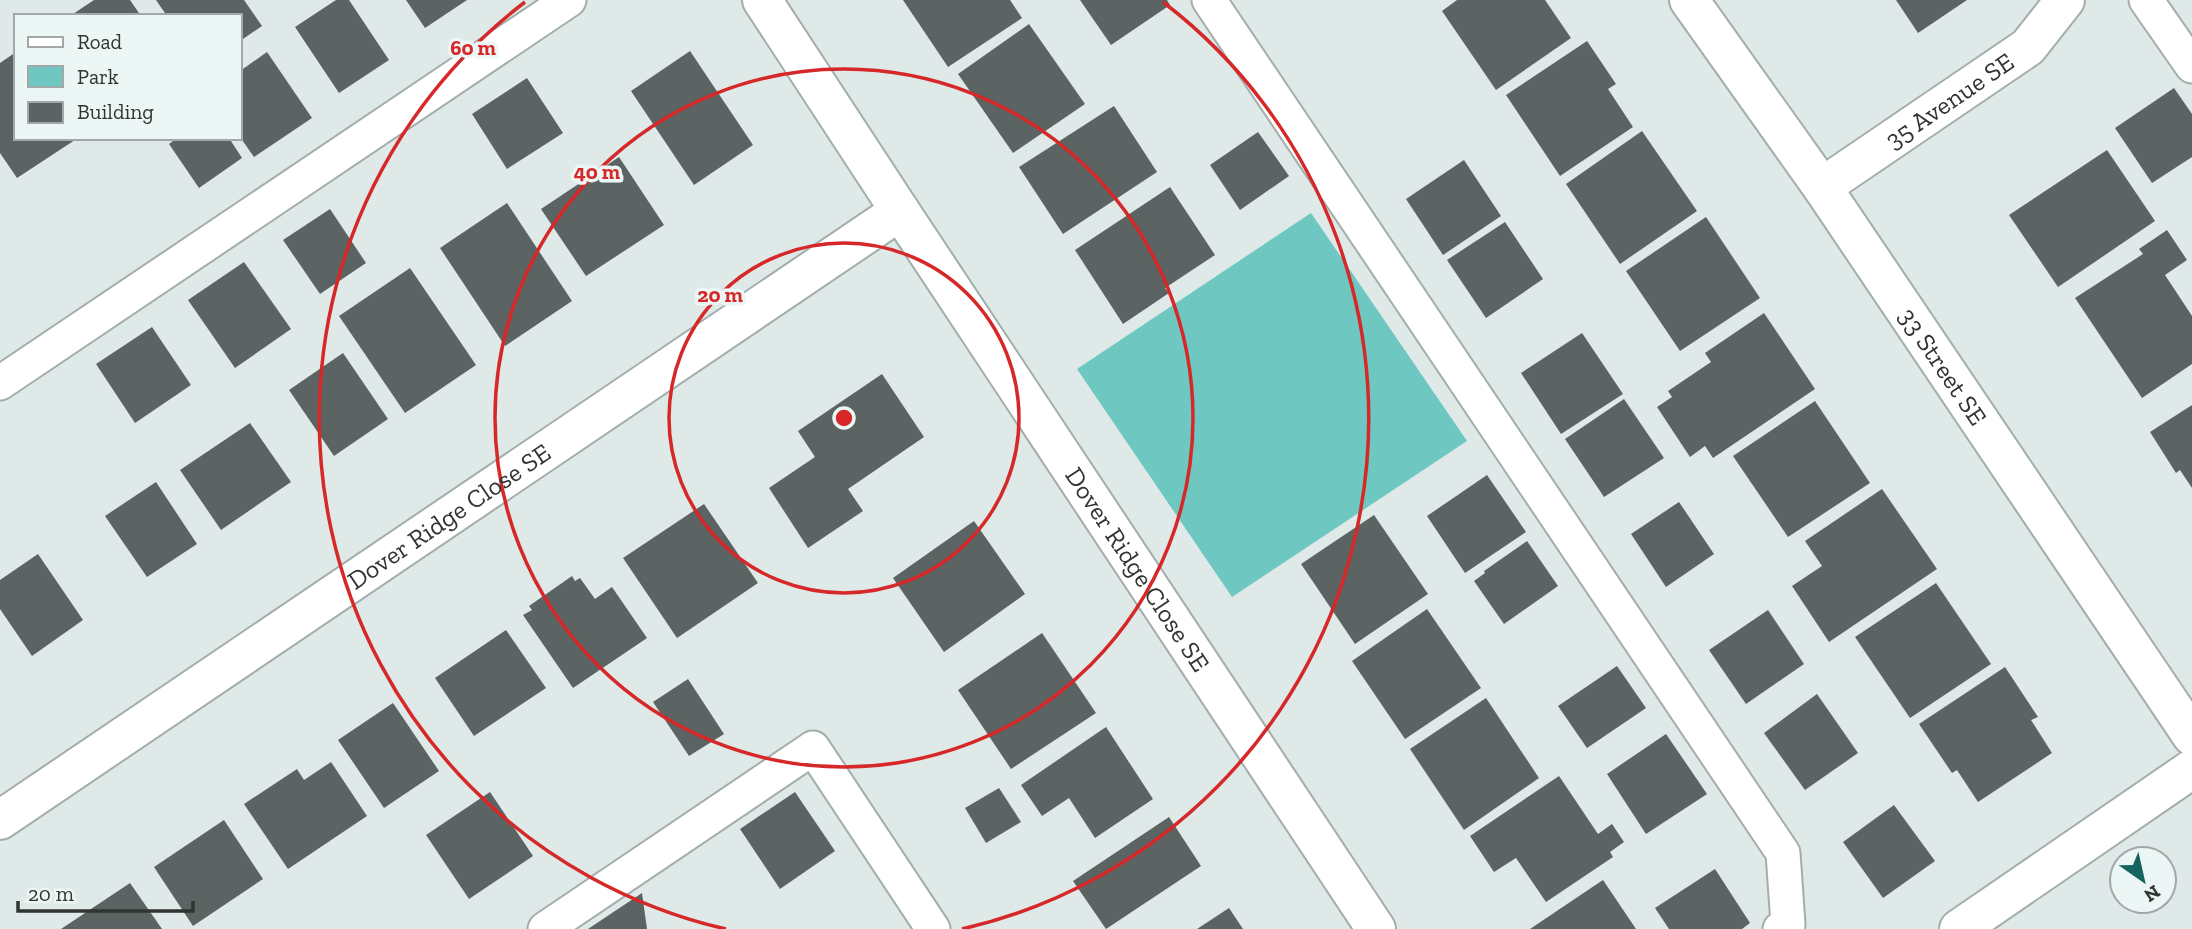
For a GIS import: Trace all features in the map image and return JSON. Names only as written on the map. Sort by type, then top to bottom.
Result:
[{"type":"street","name":"Dover Ridge Close SE","points":[[762,0],[1376,929]]},
{"type":"street","name":"33 Street SE","points":[[1689,0],[1822,187],[2192,736]]},
{"type":"street","name":"35 Avenue SE","points":[[1822,187],[2028,47],[2065,0]]},
{"type":"street","name":"Dover Ridge Close SE","points":[[0,820],[900,211]]},
{"type":"street","points":[[1959,929],[2192,769]]},
{"type":"lane","points":[[0,383],[569,0]]},
{"type":"lane","points":[[1209,0],[1783,853],[1788,924],[1780,929]]},
{"type":"lane","points":[[2146,0],[2192,66]]},
{"type":"lane","points":[[545,929],[813,748],[933,929]]},
{"type":"green space","points":[[1311,213],[1467,441],[1232,597],[1077,369]]},
{"type":"building","points":[[94,0],[130,0],[140,14],[73,14]]},
{"type":"building","points":[[156,0],[244,0],[262,26],[242,40],[242,14],[166,14]]},
{"type":"building","points":[[336,0],[349,0],[389,60],[339,93],[295,27]]},
{"type":"building","points":[[406,0],[467,0],[425,28]]},
{"type":"building","points":[[903,0],[1010,0],[1022,18],[948,67]]},
{"type":"building","points":[[1080,0],[1167,0],[1170,5],[1111,45]]},
{"type":"building","points":[[1457,0],[1545,0],[1571,38],[1496,90],[1442,11]]},
{"type":"building","points":[[1896,0],[1967,0],[1918,33]]},
{"type":"building","points":[[1029,24],[1085,104],[1013,153],[958,74]]},
{"type":"building","points":[[1587,41],[1616,84],[1608,89],[1633,127],[1560,176],[1506,95]]},
{"type":"building","points":[[690,51],[753,145],[694,185],[631,91]]},
{"type":"building","points":[[267,52],[312,118],[254,157],[242,140],[242,70]]},
{"type":"building","points":[[14,53],[14,140],[75,140],[17,178],[0,153],[0,63]]},
{"type":"building","points":[[527,78],[563,133],[507,169],[472,114]]},
{"type":"building","points":[[2174,88],[2192,114],[2192,157],[2152,183],[2115,128]]},
{"type":"building","points":[[1114,106],[1157,172],[1063,234],[1019,167]]},
{"type":"building","points":[[1642,131],[1697,211],[1620,264],[1566,184]]},
{"type":"building","points":[[1258,132],[1289,176],[1240,210],[1210,165]]},
{"type":"building","points":[[174,140],[230,140],[242,158],[199,188],[169,144]]},
{"type":"building","points":[[2107,150],[2155,221],[2058,287],[2009,215]]},
{"type":"building","points":[[619,157],[664,225],[586,276],[541,209]]},
{"type":"building","points":[[1464,160],[1501,216],[1443,255],[1406,199]]},
{"type":"building","points":[[1170,187],[1215,255],[1165,288],[1169,293],[1123,324],[1075,250]]},
{"type":"building","points":[[507,203],[572,301],[505,346],[440,248]]},
{"type":"building","points":[[330,209],[366,263],[320,294],[283,240]]},
{"type":"building","points":[[1706,217],[1760,298],[1680,351],[1626,271]]},
{"type":"building","points":[[1505,222],[1543,279],[1486,318],[1447,260]]},
{"type":"building","points":[[2167,230],[2187,260],[2165,275],[2192,316],[2192,364],[2142,398],[2075,298],[2143,254],[2139,249]]},
{"type":"building","points":[[244,262],[291,329],[235,368],[188,300]]},
{"type":"building","points":[[410,268],[476,365],[405,413],[339,316]]},
{"type":"building","points":[[1764,313],[1815,389],[1713,458],[1705,446],[1690,457],[1657,407],[1672,397],[1668,391],[1711,362],[1705,353]]},
{"type":"building","points":[[152,327],[191,385],[135,423],[96,364]]},
{"type":"building","points":[[1582,333],[1623,394],[1561,434],[1521,373]]},
{"type":"building","points":[[343,353],[388,419],[334,456],[289,390]]},
{"type":"building","points":[[882,374],[924,437],[848,489],[863,511],[808,548],[769,488],[815,457],[798,431]]},
{"type":"building","points":[[1624,399],[1664,458],[1604,497],[1565,439]]},
{"type":"building","points":[[1815,401],[1870,483],[1788,537],[1733,456]]},
{"type":"building","points":[[2192,405],[2192,488],[2180,470],[2176,473],[2150,432]]},
{"type":"building","points":[[250,423],[291,482],[221,530],[180,470]]},
{"type":"building","points":[[1487,475],[1526,532],[1465,573],[1427,516]]},
{"type":"building","points":[[156,482],[197,544],[147,577],[105,516]]},
{"type":"building","points":[[1882,489],[1937,569],[1829,642],[1792,586],[1822,566],[1805,541]]},
{"type":"building","points":[[1679,502],[1714,554],[1666,587],[1631,534]]},
{"type":"building","points":[[704,504],[758,583],[677,638],[623,558]]},
{"type":"building","points":[[1374,515],[1428,594],[1355,644],[1301,564]]},
{"type":"building","points":[[974,521],[1025,594],[944,652],[893,578]]},
{"type":"building","points":[[1527,541],[1558,586],[1504,624],[1474,581]]},
{"type":"building","points":[[38,554],[83,620],[32,656],[0,609],[0,580]]},
{"type":"building","points":[[572,576],[575,581],[580,578],[595,599],[612,587],[647,638],[573,688],[523,615],[532,610],[529,606]]},
{"type":"building","points":[[1936,583],[1991,664],[1910,718],[1855,637]]},
{"type":"building","points":[[1427,609],[1481,688],[1405,739],[1352,661]]},
{"type":"building","points":[[1768,610],[1804,664],[1746,704],[1709,650]]},
{"type":"building","points":[[506,630],[546,688],[474,736],[435,678]]},
{"type":"building","points":[[1042,633],[1096,713],[1011,769],[958,690]]},
{"type":"building","points":[[1617,666],[1646,708],[1587,748],[1558,706]]},
{"type":"building","points":[[2005,667],[2038,717],[2031,720],[2052,753],[1978,802],[1957,770],[1952,773],[1919,724]]},
{"type":"building","points":[[688,679],[724,734],[689,756],[653,702]]},
{"type":"building","points":[[1817,694],[1858,753],[1805,790],[1764,733]]},
{"type":"building","points":[[1486,698],[1539,778],[1464,830],[1410,749]]},
{"type":"building","points":[[393,703],[439,771],[384,808],[338,740]]},
{"type":"building","points":[[1106,727],[1153,799],[1095,838],[1069,798],[1042,816],[1021,785]]},
{"type":"building","points":[[1666,734],[1707,794],[1646,834],[1607,774]]},
{"type":"building","points":[[331,762],[367,816],[288,869],[244,804],[297,769],[304,780]]},
{"type":"building","points":[[1559,776],[1598,834],[1612,824],[1624,842],[1610,852],[1613,857],[1546,902],[1516,858],[1494,872],[1470,836]]},
{"type":"building","points":[[999,788],[1021,822],[986,843],[965,808]]},
{"type":"building","points":[[490,792],[533,856],[469,899],[426,835]]},
{"type":"building","points":[[795,792],[835,851],[780,889],[740,829]]},
{"type":"building","points":[[1894,805],[1935,861],[1883,898],[1843,842]]},
{"type":"building","points":[[1169,817],[1201,866],[1106,929],[1073,881]]},
{"type":"building","points":[[224,820],[263,879],[193,926],[154,867]]},
{"type":"building","points":[[1715,869],[1750,923],[1742,929],[1669,929],[1655,908]]},
{"type":"building","points":[[1603,880],[1636,929],[1530,929],[1594,886]]},
{"type":"building","points":[[130,883],[162,929],[61,929]]},
{"type":"building","points":[[642,893],[647,929],[588,929]]},
{"type":"building","points":[[1229,908],[1243,929],[1197,929]]}]
